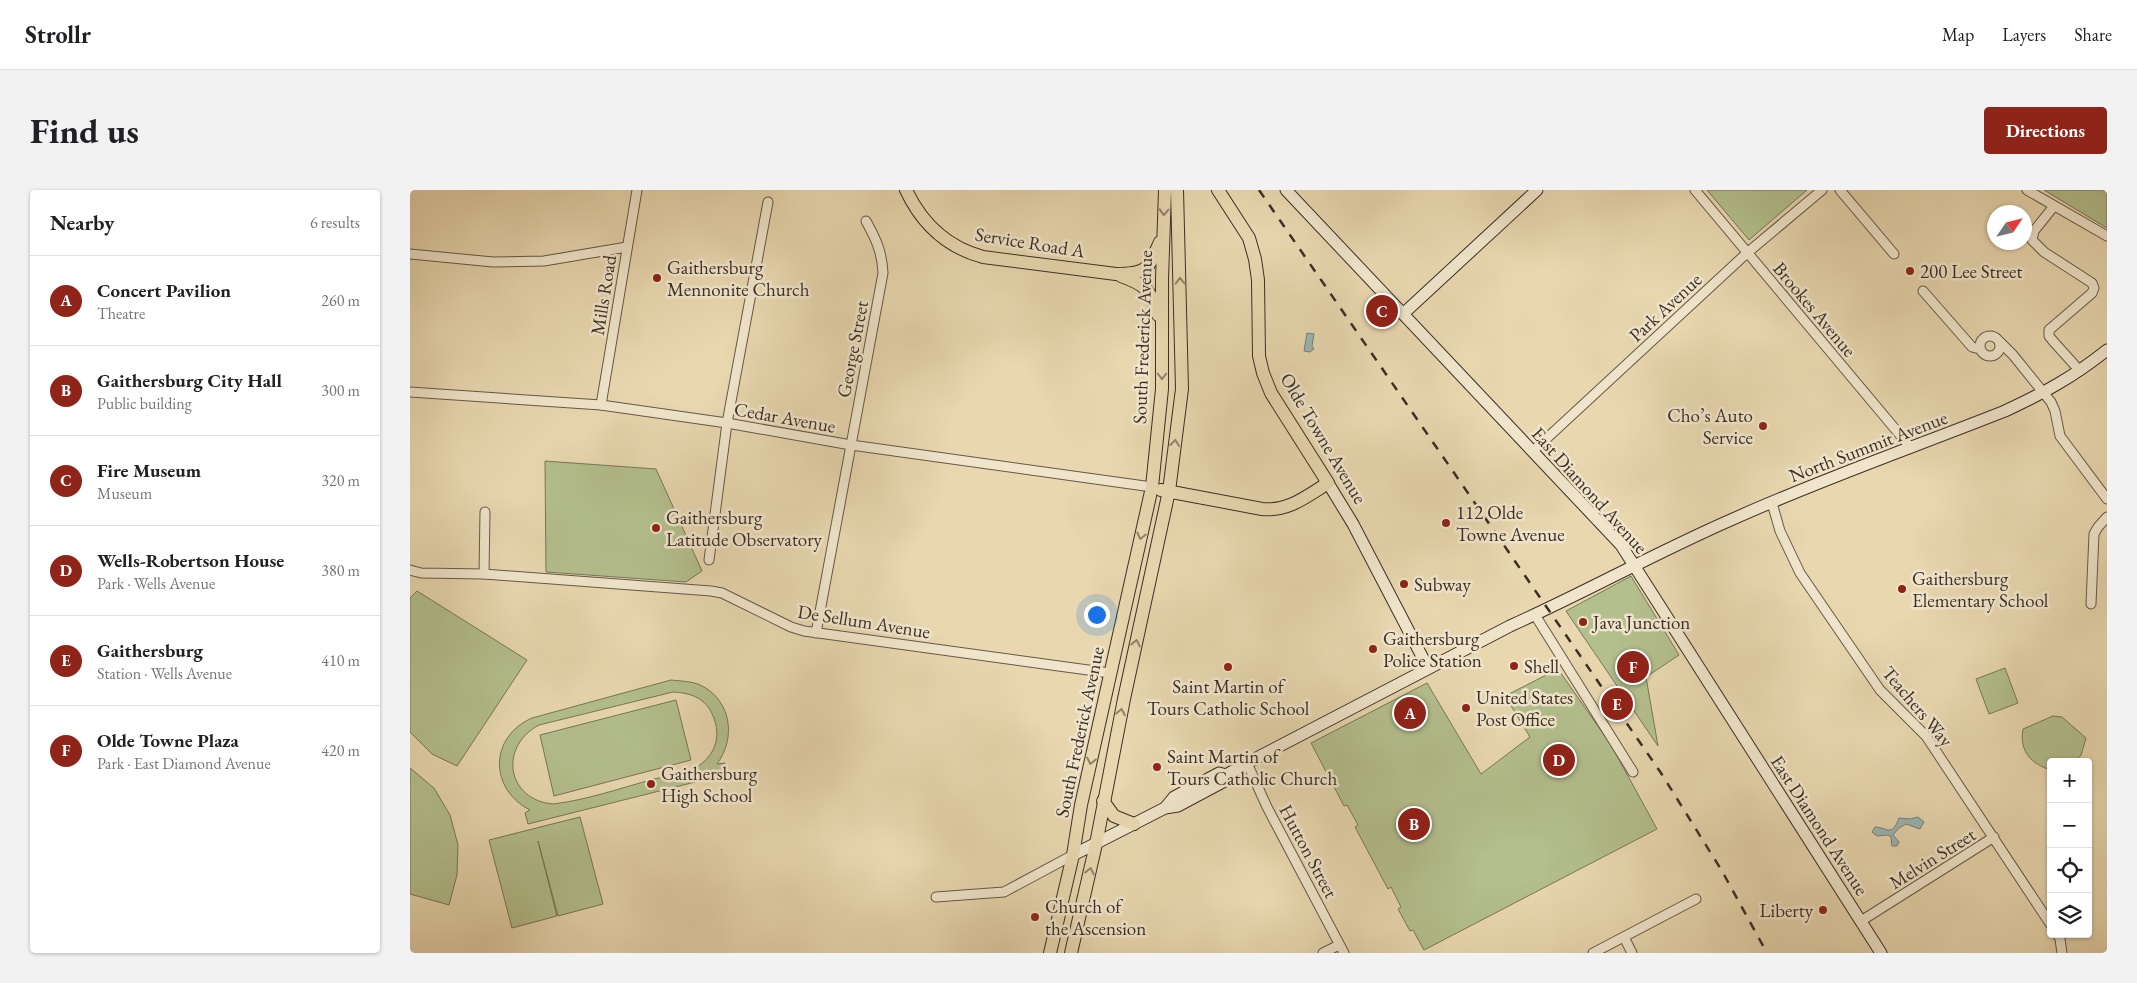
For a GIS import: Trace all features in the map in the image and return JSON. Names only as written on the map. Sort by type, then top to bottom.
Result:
[{"type":"main road","name":"Service Road A","points":[[906,190],[915,209],[930,227],[946,241],[970,253],[1007,260],[1116,274]]},
{"type":"main road","name":"South Frederick Avenue","points":[[1050,953],[1073,855],[1081,805],[1152,487],[1162,389],[1163,235],[1173,190]]},
{"type":"main road","name":"South Frederick Avenue","points":[[1071,953],[1096,844],[1103,801],[1168,491],[1182,389],[1173,190]]},
{"type":"main road","name":"Olde Towne Avenue","points":[[1218,190],[1249,238],[1255,260],[1258,280],[1259,356],[1263,373],[1271,393],[1328,483]]},
{"type":"main road","points":[[1116,274],[1134,274],[1144,270],[1151,262],[1163,235]]},
{"type":"main road","points":[[1116,274],[1134,281],[1149,291],[1162,327]]},
{"type":"main road","points":[[1152,487],[1262,509],[1277,510],[1296,503],[1328,483]]},
{"type":"main road","points":[[1103,801],[1114,816],[1134,824]]},
{"type":"street","name":"Mills Road","points":[[601,405],[636,190]]},
{"type":"street","name":"East Diamond Avenue","points":[[1286,190],[1621,544],[1881,953]]},
{"type":"street","points":[[1403,314],[1537,190]]},
{"type":"street","name":"Brookes Avenue","points":[[1695,190],[1911,448]]},
{"type":"street","name":"Park Avenue","points":[[1533,451],[1747,252],[1822,190]]},
{"type":"street","points":[[1840,190],[1894,254]]},
{"type":"street","points":[[2028,190],[2107,236]]},
{"type":"street","points":[[709,560],[727,423],[768,202]]},
{"type":"street","points":[[2054,206],[2034,231],[2032,240],[2044,252],[2092,283],[2094,288],[2092,292],[2050,330],[2049,336],[2052,341],[2080,371]]},
{"type":"street","name":"George Street","points":[[816,633],[883,273],[879,245],[866,221]]},
{"type":"street","points":[[410,254],[493,262],[544,261],[627,247]]},
{"type":"street","points":[[1923,291],[1972,347],[1980,349],[1984,354],[1993,356],[2000,350],[2000,342]]},
{"type":"street","points":[[1980,349],[1980,343],[1985,337],[1995,337],[2044,393],[2055,410],[2060,436],[2107,499]]},
{"type":"street","name":"North Summit Avenue","points":[[1073,855],[1165,808],[1174,797],[1196,791],[1220,774],[1226,775],[1428,668],[1702,532],[2005,411],[2044,393],[2080,371],[2107,350]]},
{"type":"street","name":"Cedar Avenue","points":[[410,392],[601,405],[727,423],[851,445],[1152,487]]},
{"type":"street","name":"Olde Towne Avenue","points":[[1328,483],[1354,524],[1428,668]]},
{"type":"street","name":"Teachers Way","points":[[1772,503],[1780,531],[1800,573],[1880,690],[1926,736],[2047,919]]},
{"type":"street","points":[[484,574],[485,512]]},
{"type":"street","points":[[2091,604],[2094,534],[2107,518]]},
{"type":"street","name":"De Sellum Avenue","points":[[410,570],[421,574],[484,574],[711,591],[722,593],[791,627],[816,633],[1110,673]]},
{"type":"street","points":[[1535,615],[1633,772]]},
{"type":"street","name":"Hutton Street","points":[[1247,763],[1267,807],[1341,949]]},
{"type":"street","name":"Melvin Street","points":[[1861,922],[1994,837]]},
{"type":"street","points":[[936,897],[1004,892],[1073,855]]},
{"type":"street","points":[[1592,953],[1696,899]]},
{"type":"street","points":[[1624,936],[1632,953]]},
{"type":"street","points":[[2059,938],[2062,953]]},
{"type":"street","points":[[1323,953],[1341,949]]},
{"type":"green space","points":[[1707,190],[1807,190],[1749,240]]},
{"type":"green space","points":[[2044,190],[2107,190],[2107,228]]},
{"type":"green space","name":"Gaithersburg Latitude Observatory","points":[[545,461],[656,469],[702,571],[686,582],[546,572]]},
{"type":"green space","points":[[1631,576],[1679,655],[1646,677],[1658,746],[1566,611]]},
{"type":"green space","points":[[417,591],[527,660],[457,766],[432,754],[410,732],[410,598]]},
{"type":"green space","points":[[2005,668],[2018,703],[1989,714],[1976,679]]},
{"type":"green space","points":[[1558,669],[1611,745],[1657,829],[1424,950],[1413,930],[1410,931],[1398,909],[1401,907],[1391,887],[1388,889],[1355,827],[1358,825],[1347,805],[1344,806],[1311,743],[1427,683],[1481,774],[1530,737],[1505,696]]},
{"type":"green space","points":[[671,680],[695,683],[709,690],[724,708],[727,719],[727,742],[717,764],[725,763],[727,774],[528,824],[525,813],[530,810],[517,801],[507,789],[501,777],[500,763],[502,750],[508,737],[518,727],[532,718]],"holes":[[[673,692],[692,695],[702,701],[710,710],[716,724],[717,738],[712,752],[708,758],[695,768],[681,774],[654,779],[591,797],[553,804],[538,800],[526,793],[518,783],[513,771],[513,759],[517,746],[526,735],[539,725]]]},
{"type":"green space","points":[[676,700],[691,760],[554,796],[540,735]]},
{"type":"green space","points":[[2053,716],[2062,717],[2086,738],[2078,758],[2047,758],[2047,768],[2028,756],[2023,744],[2023,729]]},
{"type":"green space","points":[[410,768],[434,788],[450,815],[458,845],[457,875],[449,905],[410,894]]},
{"type":"green space","points":[[580,817],[603,904],[558,916],[538,841],[557,916],[512,928],[489,840]]},
{"type":"water","points":[[1307,333],[1314,334],[1312,346],[1314,349],[1310,352],[1304,351]]},
{"type":"water","points":[[1918,817],[1924,822],[1920,829],[1906,824],[1893,835],[1899,842],[1897,846],[1892,846],[1891,837],[1888,835],[1877,836],[1872,832],[1875,827],[1886,830],[1894,828],[1899,818],[1910,819]]},
{"type":"railway","points":[[1259,190],[1661,773],[1722,871],[1767,953]]},
{"type":"place","name":"200 Lee Street","points":[[1910,271]]},
{"type":"place","name":"Gaithersburg Mennonite Church","points":[[657,278]]},
{"type":"place","name":"Fire Museum","points":[[1382,311]]},
{"type":"place","name":"Cho’s Auto Service","points":[[1763,426]]},
{"type":"place","name":"112 Olde Towne Avenue","points":[[1446,523]]},
{"type":"place","name":"Gaithersburg Latitude Observatory","points":[[656,528]]},
{"type":"place","name":"Subway","points":[[1404,584]]},
{"type":"place","name":"Gaithersburg Elementary School","points":[[1902,589]]},
{"type":"place","name":"Java Junction","points":[[1583,622]]},
{"type":"place","name":"Gaithersburg Police Station","points":[[1373,649]]},
{"type":"place","name":"Shell","points":[[1514,666]]},
{"type":"place","name":"Saint Martin of Tours Catholic School","points":[[1228,667]]},
{"type":"place","name":"Olde Towne Plaza","points":[[1633,667]]},
{"type":"place","name":"Gaithersburg","points":[[1617,704]]},
{"type":"place","name":"United States Post Office","points":[[1466,708]]},
{"type":"place","name":"Concert Pavilion","points":[[1410,713]]},
{"type":"place","name":"Wells-Robertson House","points":[[1559,760]]},
{"type":"place","name":"Saint Martin of Tours Catholic Church","points":[[1157,767]]},
{"type":"place","name":"Gaithersburg High School","points":[[651,784]]},
{"type":"place","name":"Gaithersburg City Hall","points":[[1414,824]]},
{"type":"place","name":"Liberty","points":[[1823,910]]},
{"type":"place","name":"Church of the Ascension","points":[[1035,917]]}]
